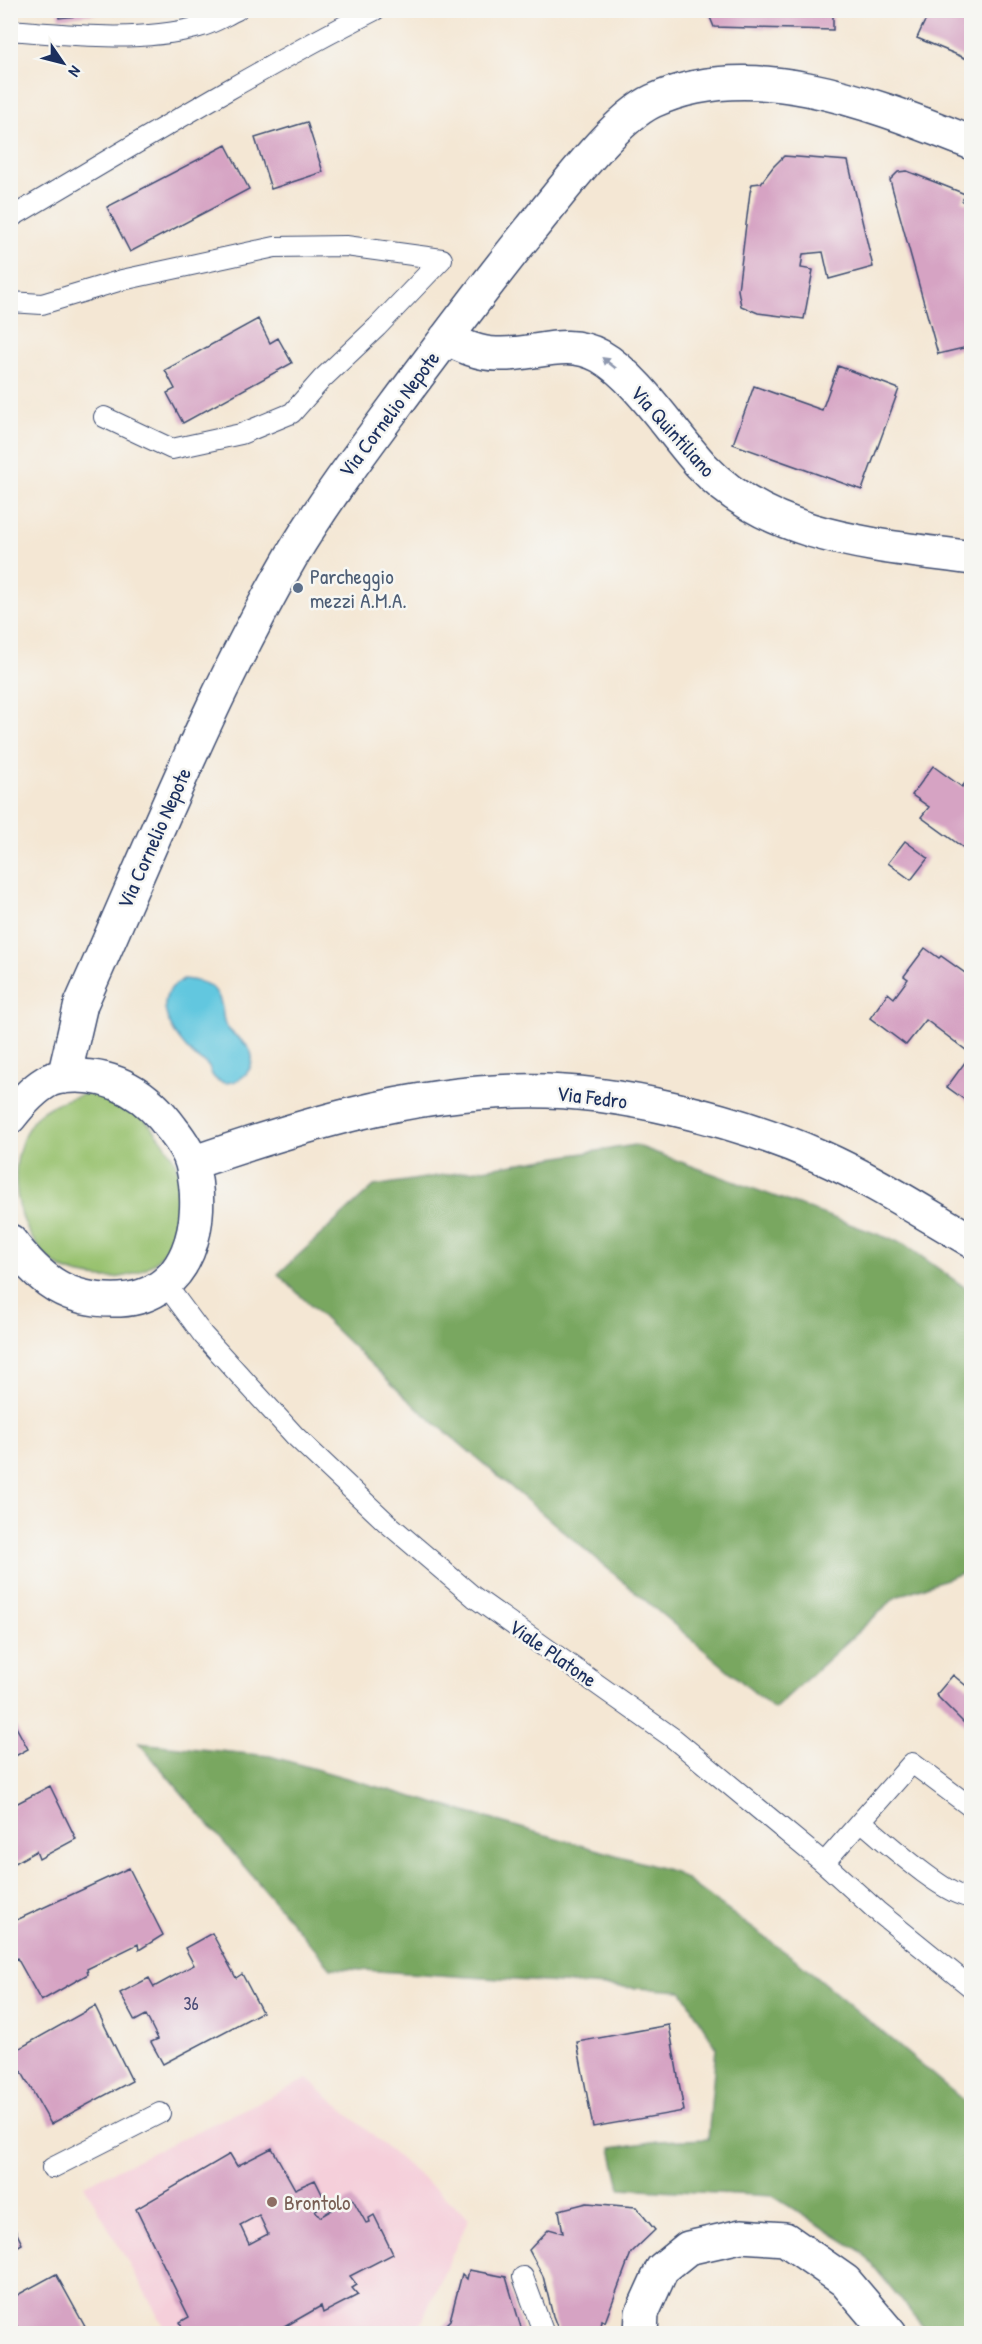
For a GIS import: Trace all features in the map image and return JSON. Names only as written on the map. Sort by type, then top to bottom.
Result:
[{"type":"street","name":"Via Cornelio Nepote","points":[[64,1077],[81,1004],[198,740],[290,559],[333,490],[503,263],[591,157],[632,114],[651,101],[670,94],[712,85],[794,86],[876,106],[972,143]]},
{"type":"street","name":"Via Quintiliano","points":[[446,338],[465,347],[497,354],[563,346],[577,347],[602,357],[647,400],[677,438],[720,483],[752,505],[815,532],[846,540],[972,558]]},
{"type":"street","points":[[10,1117],[22,1102],[51,1080],[87,1076],[107,1079],[128,1087],[149,1102],[179,1138],[192,1163],[195,1209],[191,1244],[182,1265],[166,1285],[149,1294],[130,1299],[108,1300],[82,1297],[58,1289],[26,1262],[10,1241]]},
{"type":"street","name":"Via Fedro","points":[[192,1163],[308,1126],[420,1101],[518,1091],[564,1092],[670,1108],[789,1143],[864,1179],[972,1241]]},
{"type":"street","points":[[641,2334],[642,2313],[662,2269],[688,2248],[741,2236],[785,2239],[845,2281],[890,2334]]},
{"type":"lane","points":[[10,30],[65,35],[149,36],[200,27],[237,10]]},
{"type":"lane","points":[[10,218],[222,93],[375,10]]},
{"type":"lane","points":[[10,302],[42,304],[122,280],[275,247],[346,246],[442,259],[377,327],[322,379],[292,413],[241,434],[172,448],[104,417]]},
{"type":"lane","name":"Viale Platone","points":[[166,1285],[203,1335],[295,1436],[386,1521],[474,1597],[673,1738],[824,1863],[877,1911],[972,1988]]},
{"type":"lane","points":[[824,1863],[912,1763],[972,1808]]},
{"type":"lane","points":[[861,1821],[938,1883],[967,1898],[972,1897]]},
{"type":"lane","points":[[52,2168],[160,2113]]},
{"type":"lane","points":[[523,2277],[544,2334]]},
{"type":"shaded area","name":"Brontolo","points":[[307,2079],[469,2218],[418,2330],[366,2334],[168,2333],[84,2185]]},
{"type":"green space","points":[[85,1094],[119,1102],[133,1109],[160,1137],[178,1169],[180,1179],[179,1221],[171,1243],[147,1268],[122,1277],[103,1278],[77,1274],[63,1269],[46,1256],[32,1238],[17,1196],[16,1173],[19,1151],[27,1131],[44,1110],[61,1101]]},
{"type":"green space","points":[[635,1145],[904,1244],[971,1292],[971,1570],[896,1597],[774,1709],[408,1400],[278,1274],[374,1186]]},
{"type":"green space","points":[[139,1743],[270,1756],[675,1872],[799,1962],[971,2107],[971,2333],[928,2333],[862,2252],[773,2196],[620,2188],[611,2148],[658,2141],[708,2139],[716,2047],[682,1991],[331,1968]]},
{"type":"water","points":[[183,979],[198,981],[214,989],[220,1000],[226,1026],[249,1048],[252,1063],[241,1078],[229,1083],[217,1080],[208,1066],[193,1055],[175,1034],[167,1017],[166,999],[170,989]]},
{"type":"building","points":[[58,10],[110,10],[110,12],[59,18]]},
{"type":"building","points":[[707,10],[833,10],[833,30],[714,27]]},
{"type":"building","points":[[934,10],[972,10],[972,61],[917,38],[924,23]]},
{"type":"building","points":[[307,122],[323,172],[271,189],[255,138]]},
{"type":"building","points":[[226,145],[249,189],[130,252],[107,207]]},
{"type":"building","points":[[784,156],[848,161],[873,267],[829,279],[823,252],[803,254],[801,268],[813,270],[804,319],[758,313],[741,306],[738,290],[752,184],[761,183]]},
{"type":"building","points":[[907,171],[965,194],[962,201],[972,205],[972,245],[968,253],[972,255],[972,314],[968,323],[968,347],[938,354],[890,180],[898,172]]},
{"type":"building","points":[[258,319],[270,343],[278,338],[292,363],[183,423],[167,393],[175,389],[165,370]]},
{"type":"building","points":[[838,366],[899,389],[862,490],[733,444],[754,386],[822,410]]},
{"type":"building","points":[[933,766],[962,787],[972,774],[972,854],[921,817],[929,807],[912,795]]},
{"type":"building","points":[[905,841],[928,858],[911,880],[888,863]]},
{"type":"building","points":[[925,948],[939,958],[941,956],[972,978],[972,1105],[947,1087],[971,1054],[926,1020],[906,1045],[870,1018],[888,993],[894,998],[908,979],[904,976]]},
{"type":"building","points":[[953,1675],[969,1688],[972,1686],[972,1731],[936,1695]]},
{"type":"building","points":[[10,1716],[28,1749],[10,1759]]},
{"type":"building","points":[[50,1786],[76,1839],[39,1859],[36,1851],[10,1866],[10,1807]]},
{"type":"building","points":[[129,1868],[163,1935],[139,1950],[138,1944],[87,1969],[88,1974],[41,2001],[17,1958],[10,1962],[10,1923]]},
{"type":"building","points":[[212,1933],[236,1978],[242,1974],[262,2012],[163,2064],[151,2042],[158,2039],[146,2015],[135,2021],[120,1993],[149,1978],[154,1987],[194,1965],[185,1948]]},
{"type":"building","points":[[95,2006],[132,2081],[51,2124],[11,2053]]},
{"type":"building","points":[[669,2025],[684,2111],[593,2127],[577,2042]]},
{"type":"building","points":[[272,2148],[295,2189],[315,2180],[327,2204],[315,2210],[320,2217],[352,2198],[366,2223],[370,2222],[369,2218],[374,2215],[393,2254],[350,2276],[357,2285],[352,2288],[358,2295],[323,2313],[321,2306],[272,2334],[253,2334],[250,2329],[242,2334],[185,2334],[180,2322],[189,2317],[136,2209],[230,2154],[237,2166]],"holes":[[[259,2215],[268,2234],[249,2244],[240,2225]]]},
{"type":"building","points":[[587,2203],[636,2207],[655,2230],[631,2253],[605,2322],[601,2320],[599,2334],[560,2334],[543,2276],[529,2250],[549,2229],[563,2233],[559,2210]]},
{"type":"building","points":[[10,2219],[22,2244],[10,2251]]},
{"type":"building","points":[[469,2270],[506,2277],[523,2334],[440,2334],[440,2330],[450,2320],[462,2274],[467,2279]]},
{"type":"building","points":[[56,2274],[89,2334],[21,2334],[10,2313],[10,2299]]},
{"type":"place","name":"Parcheggio mezzi A.M.A.","points":[[298,588]]},
{"type":"place","name":"Brontolo","points":[[272,2202]]}]
